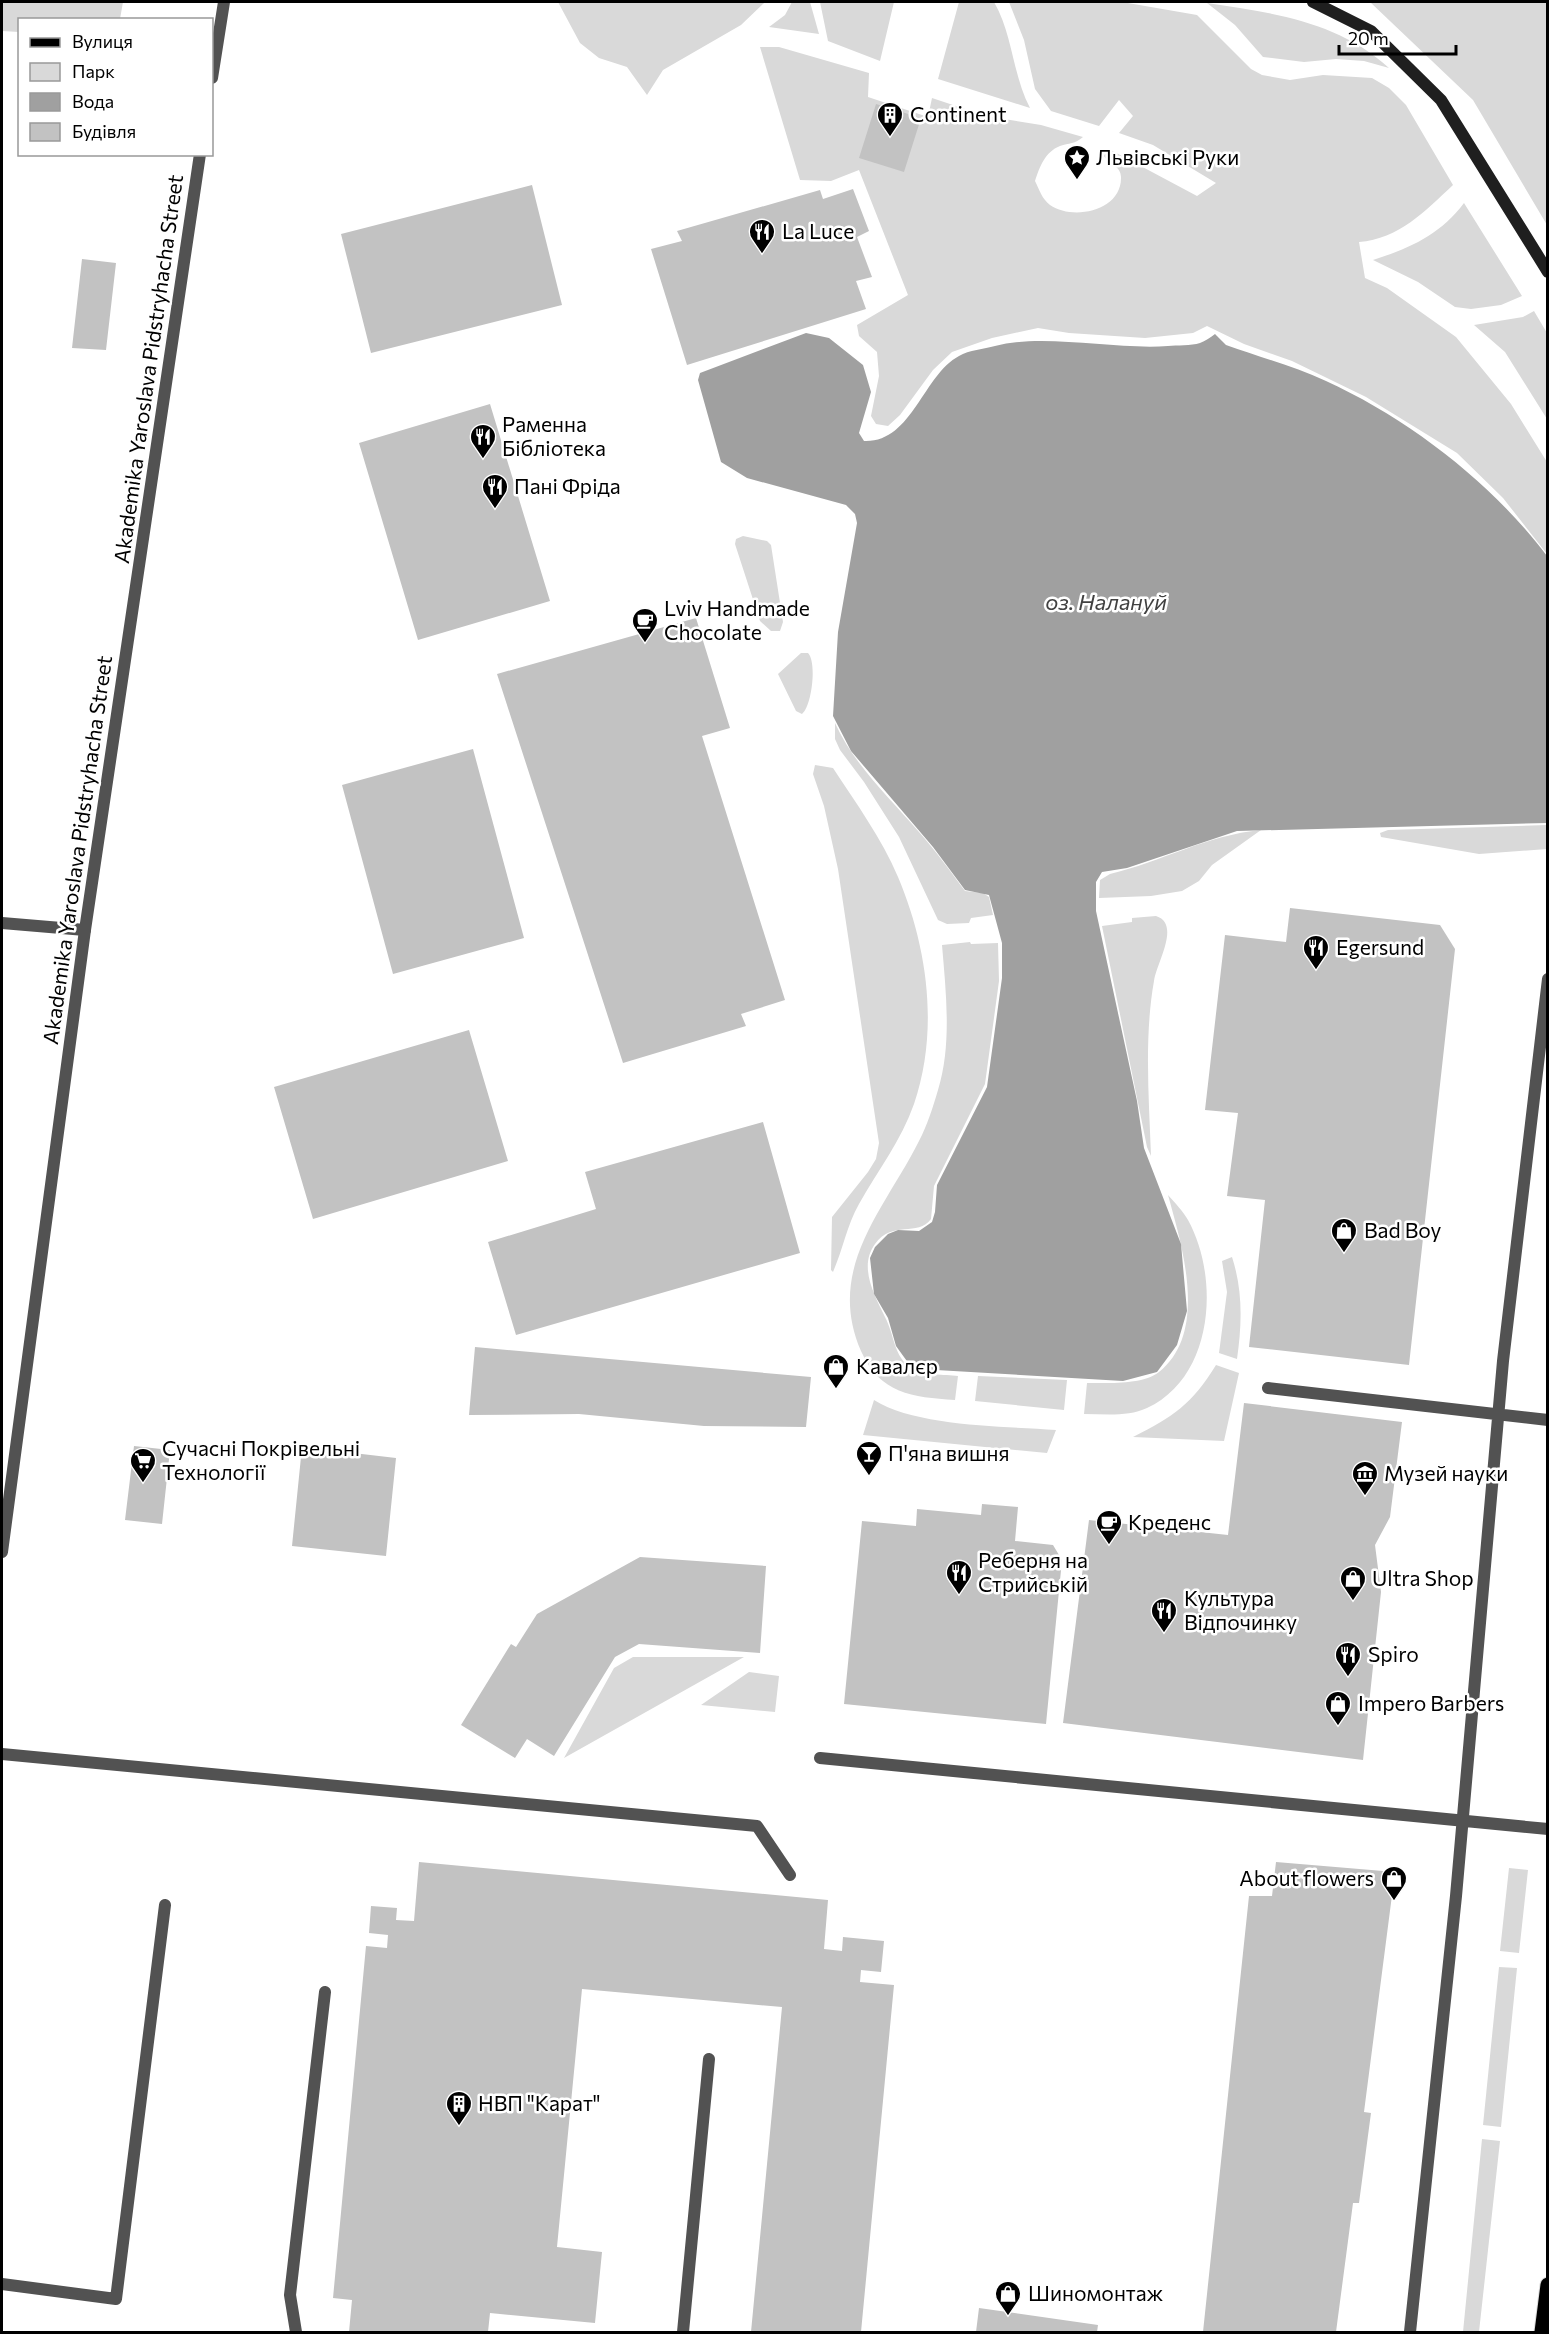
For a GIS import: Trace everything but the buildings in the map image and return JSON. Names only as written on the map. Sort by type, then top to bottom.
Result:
[{"type":"main road","points":[[1313,2],[1371,31],[1441,100],[1548,272]]},
{"type":"main road","points":[[1542,2332],[1548,2285]]},
{"type":"street","points":[[213,72],[224,2]]},
{"type":"street","name":"Akademika Yaroslava Pidstryhacha Street","points":[[2,1552],[85,930],[200,156]]},
{"type":"street","points":[[2,923],[85,930]]},
{"type":"street","points":[[1410,2332],[1463,1820],[1498,1416],[1548,979]]},
{"type":"street","points":[[1268,1388],[1548,1420]]},
{"type":"street","points":[[2,1754],[757,1826],[790,1875]]},
{"type":"street","points":[[820,1758],[1548,1829]]},
{"type":"street","points":[[2,2284],[116,2299],[165,1905]]},
{"type":"street","points":[[296,2332],[290,2295],[325,1992]]},
{"type":"street","points":[[683,2332],[709,2059]]},
{"type":"green space","points":[[2,2],[123,2],[120,18],[18,18],[18,32],[2,31]]},
{"type":"green space","points":[[558,2],[765,2],[741,25],[663,70],[647,95],[627,67],[599,58],[580,43]]},
{"type":"green space","points":[[792,2],[810,2],[819,34],[769,27],[785,15]]},
{"type":"green space","points":[[820,2],[894,2],[880,61],[828,41]]},
{"type":"green space","points":[[959,2],[994,2],[1005,28],[1019,81],[1030,108],[938,79]]},
{"type":"green space","points":[[1009,2],[1122,2],[1197,15],[1251,69],[1262,75],[1290,80],[1323,75],[1372,78],[1389,88],[1406,105],[1453,185],[1422,214],[1399,230],[1373,240],[1359,242],[1365,278],[1387,288],[1456,337],[1511,404],[1547,462],[1547,554],[1503,498],[1457,453],[1366,397],[1292,361],[1244,344],[1207,326],[1193,333],[1145,338],[1069,333],[1038,328],[992,338],[952,352],[933,370],[900,415],[888,426],[876,424],[871,416],[879,376],[877,352],[859,336],[857,325],[908,295],[859,170],[831,181],[800,180],[760,47],[779,47],[869,73],[868,97],[928,117],[932,98],[986,116],[1041,125],[1083,137],[1050,152],[1041,165],[1035,181],[1045,200],[1060,210],[1083,212],[1094,210],[1114,198],[1119,189],[1121,177],[1119,170],[1104,156],[1107,148],[1197,196],[1216,183],[1153,145],[1119,133],[1133,116],[1119,100],[1099,126],[1051,111],[1035,89],[1024,40]]},
{"type":"green space","points":[[1370,2],[1547,2],[1547,225],[1473,100]]},
{"type":"green space","points":[[1207,3],[1280,16],[1326,29],[1369,52],[1389,68],[1364,61],[1336,59],[1304,62],[1263,57],[1235,25]]},
{"type":"green space","points":[[1464,203],[1522,296],[1501,305],[1471,309],[1455,307],[1418,282],[1373,260],[1423,239],[1445,224]]},
{"type":"green space","points":[[1534,311],[1547,333],[1547,419],[1505,352],[1474,325],[1523,317]]},
{"type":"green space","points":[[743,536],[767,541],[771,545],[783,622],[780,631],[771,631],[760,621],[735,544],[736,539]]},
{"type":"green space","points":[[801,653],[808,653],[811,658],[813,674],[811,694],[802,714],[796,711],[778,674]]},
{"type":"green space","points":[[835,723],[862,767],[925,839],[965,891],[983,893],[989,897],[993,915],[971,918],[969,923],[947,924],[938,920],[899,837],[864,782],[840,750],[835,739]]},
{"type":"green space","points":[[815,765],[833,768],[892,863],[917,932],[927,990],[926,1048],[922,1076],[914,1104],[896,1143],[855,1212],[833,1272],[831,1270],[832,1217],[868,1172],[876,1159],[879,1143],[838,869],[824,806],[813,774]]},
{"type":"green space","points":[[1547,825],[1547,849],[1479,854],[1381,837],[1380,833],[1388,830]]},
{"type":"green space","points":[[1261,830],[1212,865],[1199,881],[1182,891],[1151,896],[1099,898],[1100,880],[1110,874],[1222,837]]},
{"type":"green space","points":[[1156,916],[1163,920],[1167,927],[1167,935],[1154,981],[1149,1024],[1151,1156],[1147,1147],[1102,926],[1132,922],[1132,918]]},
{"type":"green space","points":[[970,942],[971,944],[998,943],[999,981],[985,1084],[934,1186],[931,1219],[919,1227],[889,1232],[875,1244],[868,1262],[873,1291],[901,1358],[917,1371],[958,1376],[955,1400],[911,1395],[888,1385],[878,1376],[861,1351],[852,1321],[850,1293],[855,1266],[864,1240],[922,1135],[938,1090],[946,1037],[942,945]]},
{"type":"green space","points":[[1168,1195],[1188,1220],[1198,1243],[1205,1269],[1207,1297],[1205,1324],[1198,1350],[1186,1374],[1169,1393],[1147,1408],[1124,1414],[1084,1414],[1087,1383],[1124,1382],[1152,1376],[1159,1372],[1174,1355],[1183,1335],[1188,1312],[1188,1288],[1180,1239]]},
{"type":"green space","points":[[1232,1257],[1241,1308],[1237,1359],[1219,1353],[1227,1292],[1222,1261]]},
{"type":"green space","points":[[1216,1365],[1239,1373],[1224,1441],[1133,1437],[1181,1408],[1199,1390]]},
{"type":"green space","points":[[978,1376],[1067,1380],[1064,1410],[975,1401]]},
{"type":"green space","points":[[874,1400],[913,1416],[937,1420],[962,1424],[1056,1430],[1047,1453],[863,1435]]},
{"type":"green space","points":[[633,1657],[744,1657],[564,1758],[614,1668]]},
{"type":"green space","points":[[749,1672],[779,1676],[775,1712],[701,1705]]},
{"type":"green space","points":[[1509,1868],[1528,1870],[1519,1953],[1500,1951]]},
{"type":"green space","points":[[1499,1967],[1517,1968],[1501,2127],[1483,2125]]},
{"type":"green space","points":[[1482,2139],[1500,2141],[1479,2332],[1463,2332]]},
{"type":"water","name":"оз. Налануй","points":[[806,333],[829,338],[863,365],[871,392],[859,433],[864,441],[880,439],[894,431],[906,420],[947,365],[967,352],[1014,342],[1035,341],[1147,347],[1188,345],[1200,343],[1215,334],[1226,345],[1289,366],[1357,396],[1418,434],[1447,455],[1501,503],[1547,556],[1547,823],[1237,831],[1127,868],[1102,872],[1096,882],[1096,911],[1137,1101],[1144,1148],[1181,1244],[1187,1311],[1177,1345],[1157,1372],[1123,1381],[919,1369],[909,1364],[896,1346],[888,1318],[874,1294],[870,1258],[875,1247],[888,1234],[898,1230],[919,1231],[932,1222],[937,1185],[987,1087],[1002,978],[1002,943],[989,895],[965,890],[933,847],[851,751],[833,716],[838,632],[857,523],[855,514],[846,505],[747,478],[721,462],[698,380],[700,373]]},
{"type":"place","name":"Continent","points":[[890,138]]},
{"type":"place","name":"Львівські Руки","points":[[1077,181]]},
{"type":"place","name":"La Luce","points":[[762,255]]},
{"type":"place","name":"Раменна Бібліотека","points":[[483,460]]},
{"type":"place","name":"Пані Фріда","points":[[495,510]]},
{"type":"place","name":"Lviv Handmade Chocolate","points":[[645,644]]},
{"type":"place","name":"Egersund","points":[[1316,971]]},
{"type":"place","name":"Bad Boy","points":[[1344,1254]]},
{"type":"place","name":"Кавалєр","points":[[836,1390]]},
{"type":"place","name":"П'яна вишня","points":[[869,1477]]},
{"type":"place","name":"Сучасні Покрівельні Технології","points":[[143,1484]]},
{"type":"place","name":"Музей науки","points":[[1365,1497]]},
{"type":"place","name":"Креденс","points":[[1109,1546]]},
{"type":"place","name":"Реберня на Стрийській","points":[[959,1596]]},
{"type":"place","name":"Ultra Shop","points":[[1353,1602]]},
{"type":"place","name":"Культура Відпочинку","points":[[1164,1634]]},
{"type":"place","name":"Spiro","points":[[1348,1678]]},
{"type":"place","name":"Impero Barbers","points":[[1338,1727]]},
{"type":"place","name":"About flowers","points":[[1394,1902]]},
{"type":"place","name":"НВП \"Карат\"","points":[[459,2127]]},
{"type":"place","name":"Шиномонтаж","points":[[1008,2317]]}]
